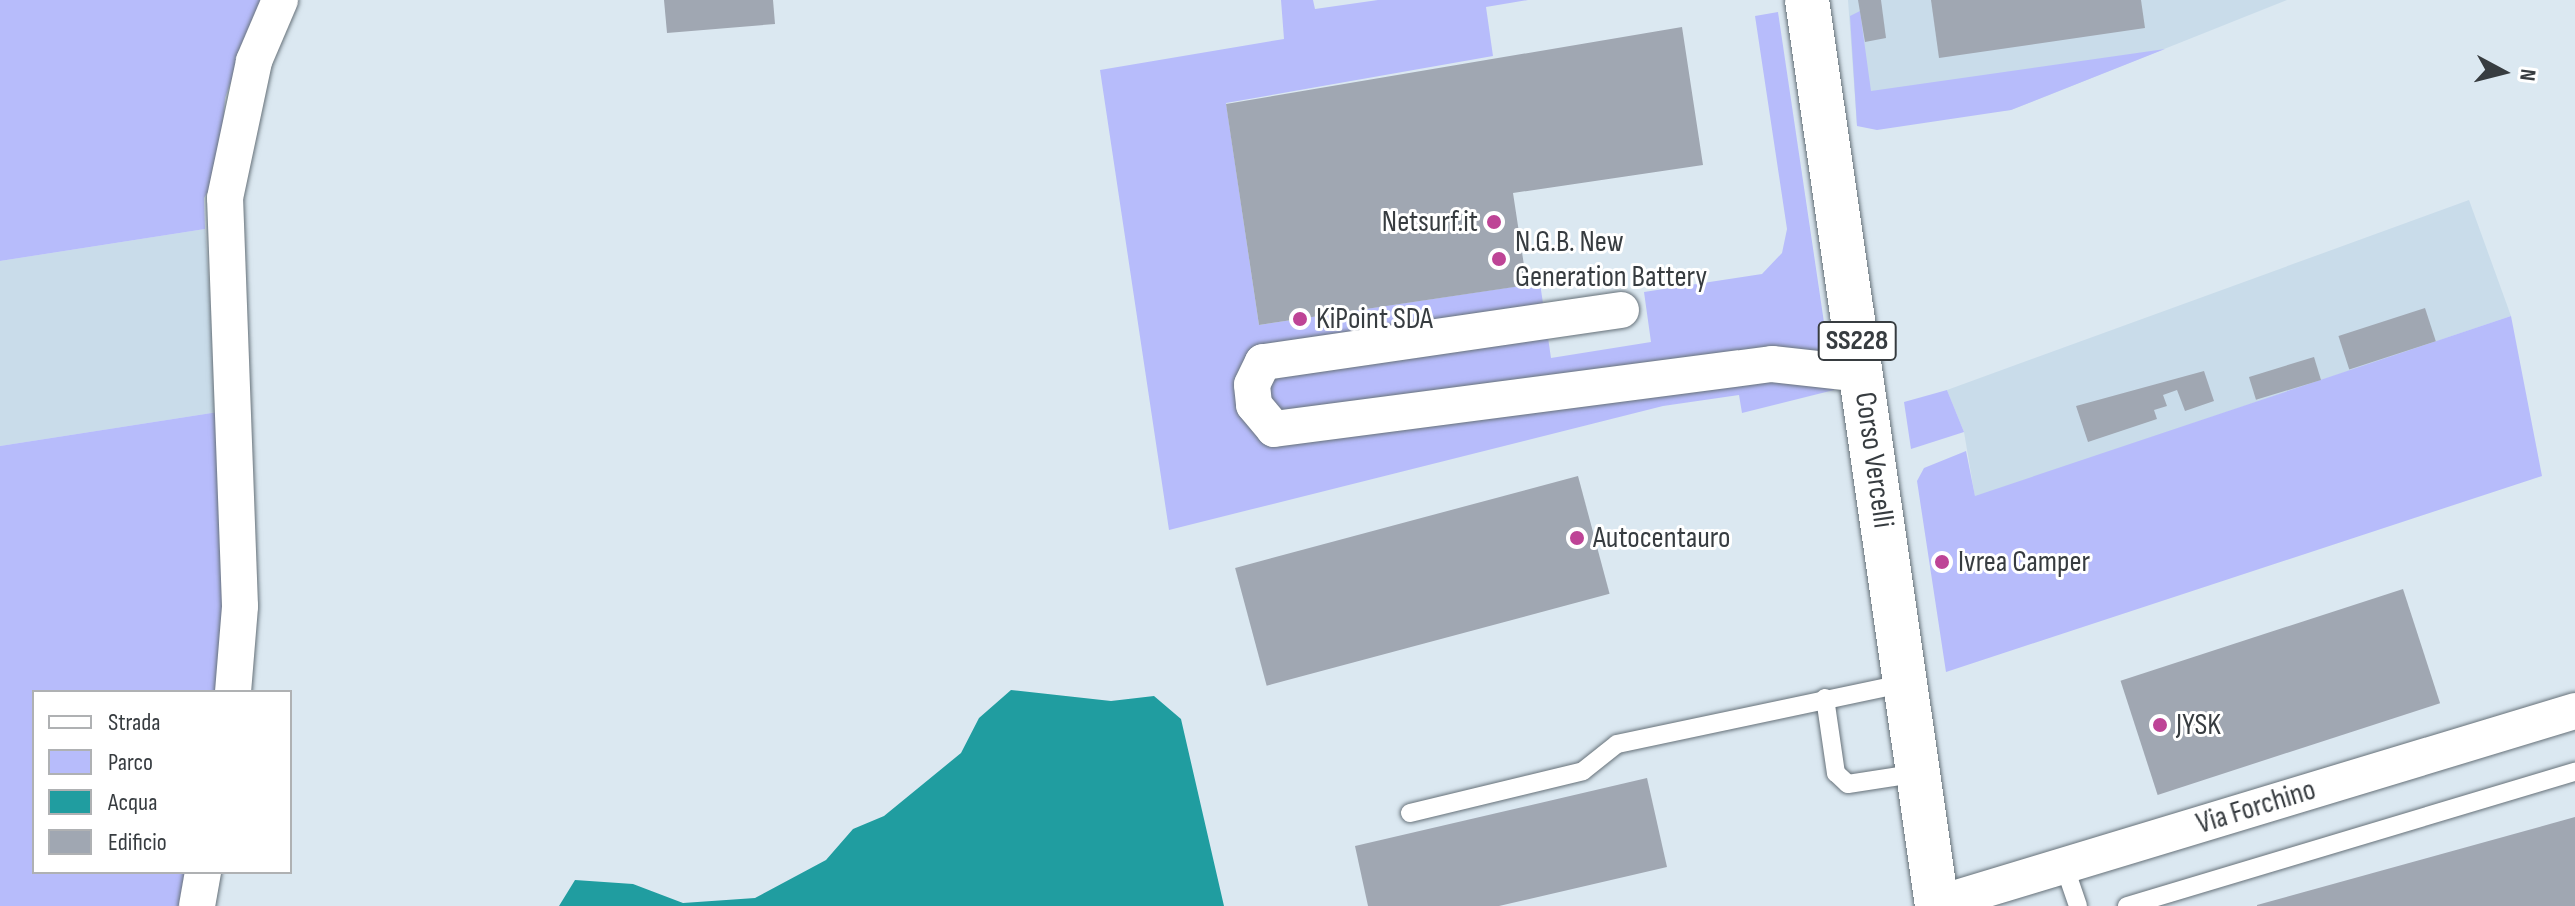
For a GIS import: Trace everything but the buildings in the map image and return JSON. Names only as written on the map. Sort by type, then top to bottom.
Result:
[{"type":"main road","name":"Corso Vercelli","points":[[1807,0],[1906,683]]},
{"type":"main road","name":"SS228","points":[[1906,683],[1937,905]]},
{"type":"street","points":[[233,690],[240,606],[225,198],[254,61],[280,0]]},
{"type":"street","points":[[1621,310],[1263,362],[1252,385],[1254,405],[1274,429],[1772,364],[1862,374]]},
{"type":"street","name":"Via Forchino","points":[[1937,905],[2575,711]]},
{"type":"street","points":[[197,906],[203,874]]},
{"type":"lane","points":[[1410,813],[1583,771],[1617,744],[1906,683]]},
{"type":"lane","points":[[1825,698],[1836,773],[1848,784],[1919,773]]},
{"type":"lane","points":[[2127,906],[2575,772]]},
{"type":"lane","points":[[2064,865],[2078,906]]},
{"type":"shaded area","points":[[1848,0],[2287,0],[2011,110],[1857,126]]},
{"type":"shaded area","points":[[2469,200],[2511,316],[1975,497],[1964,432],[1947,390]]},
{"type":"shaded area","points":[[205,229],[218,412],[0,446],[0,261]]},
{"type":"green space","points":[[0,0],[261,0],[225,98],[220,171],[204,198],[205,229],[0,261]]},
{"type":"green space","points":[[1281,0],[1313,0],[1315,9],[1378,0],[1528,0],[1486,7],[1493,56],[1226,103],[1259,325],[1540,283],[1551,358],[1651,342],[1644,292],[1762,274],[1782,253],[1787,229],[1755,16],[1778,12],[1834,390],[1742,413],[1739,395],[1663,406],[1169,530],[1100,70],[1284,39]]},
{"type":"green space","points":[[1860,11],[1871,91],[2165,49],[2011,110],[1877,130],[1857,126],[1850,16]]},
{"type":"green space","points":[[2511,316],[2542,476],[1946,672],[1917,481],[1924,468],[1966,451],[1975,496]]},
{"type":"green space","points":[[1947,390],[1964,432],[1911,449],[1904,402]]},
{"type":"green space","points":[[218,412],[224,589],[218,690],[32,690],[32,874],[192,874],[182,906],[0,906],[0,446]]},
{"type":"water","points":[[1011,690],[1111,701],[1154,696],[1181,719],[1224,906],[559,906],[575,880],[633,884],[683,903],[755,898],[826,860],[853,829],[884,816],[961,753],[979,718]]},
{"type":"place","name":"Netsurf.it","points":[[1494,222]]},
{"type":"place","name":"N.G.B. New Generation Battery","points":[[1499,259]]},
{"type":"place","name":"KiPoint SDA","points":[[1300,319]]},
{"type":"place","name":"Autocentauro","points":[[1577,538]]},
{"type":"place","name":"Ivrea Camper","points":[[1942,562]]},
{"type":"place","name":"JYSK","points":[[2160,725]]}]
